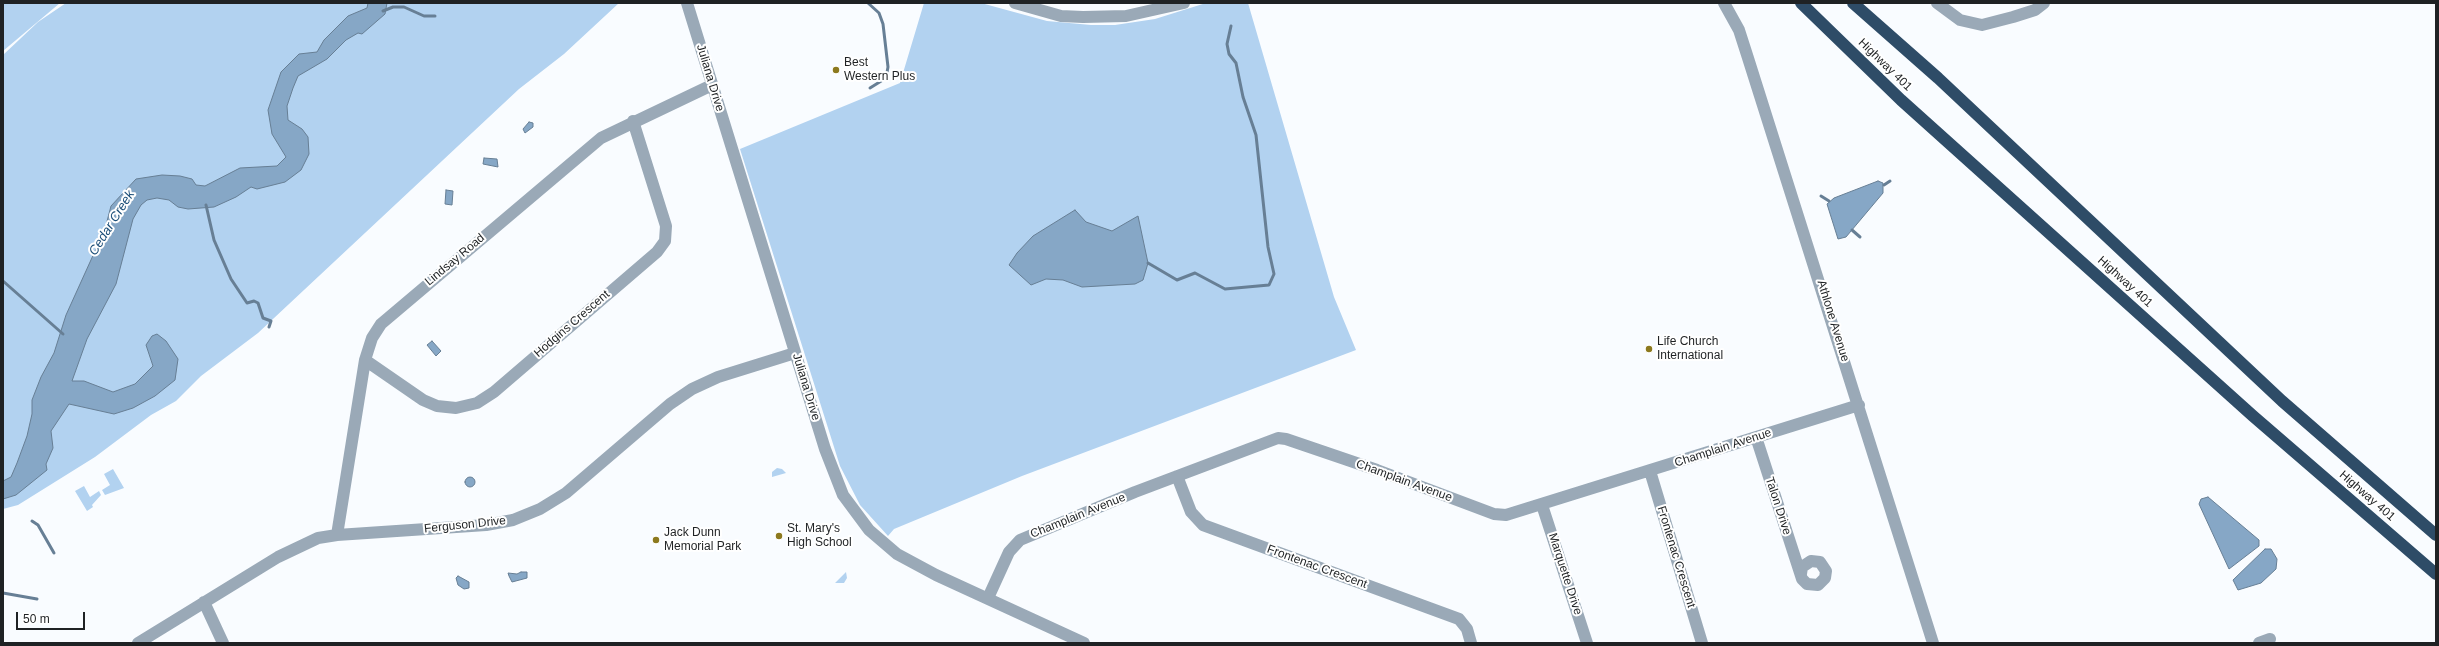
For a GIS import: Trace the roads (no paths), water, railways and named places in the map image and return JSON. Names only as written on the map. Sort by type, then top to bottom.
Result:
[{"type":"highway","name":"Highway 401","points":[[1801,3],[1901,100],[2254,416],[2436,574]]},
{"type":"highway","name":"Highway 401","points":[[1853,3],[1938,78],[2282,401],[2436,535]]},
{"type":"street","name":"Juliana Drive","points":[[687,3],[830,465],[844,495],[860,519],[883,543],[898,554],[936,575],[1084,643]]},
{"type":"street","points":[[1015,3],[1061,16],[1090,17],[1126,16],[1184,3]]},
{"type":"street","name":"Athlone Avenue","points":[[1724,3],[1739,30],[1859,405],[1933,643]]},
{"type":"street","points":[[1937,3],[1960,20],[1982,25],[2035,10],[2044,3]]},
{"type":"street","name":"Lindsay Road","points":[[337,535],[365,360],[372,338],[388,317],[586,148],[603,136],[633,121],[712,85]]},
{"type":"street","name":"Hodgins Crescent","points":[[365,360],[423,400],[437,406],[456,408],[477,403],[494,392],[657,252],[664,241],[666,226],[633,121]]},
{"type":"street","name":"Ferguson Drive","points":[[138,643],[291,550],[318,538],[337,535],[486,525],[527,515],[566,493],[670,404],[692,389],[718,377],[795,353]]},
{"type":"street","name":"Champlain Avenue","points":[[988,598],[1009,552],[1020,540],[1177,476],[1271,441],[1286,439],[1494,514],[1506,515],[1859,405]]},
{"type":"street","name":"Talon Drive","points":[[1756,437],[1801,574]]},
{"type":"street","name":"Frontenac Crescent","points":[[1650,471],[1702,643]]},
{"type":"street","name":"Frontenac Crescent","points":[[1177,476],[1191,512],[1203,525],[1459,619],[1467,629],[1471,643]]},
{"type":"street","name":"Marquette Drive","points":[[1542,505],[1587,643]]},
{"type":"street","points":[[204,602],[223,643]]},
{"type":"water","name":"Cedar Creek","points":[[368,3],[387,3],[385,14],[362,34],[358,33],[346,40],[327,59],[298,76],[293,88],[287,106],[288,120],[302,129],[308,137],[309,154],[301,170],[285,182],[257,189],[251,187],[236,197],[214,207],[188,209],[178,207],[169,200],[157,198],[147,200],[141,205],[133,219],[116,284],[87,339],[72,381],[84,381],[113,392],[135,384],[153,366],[146,345],[152,336],[157,334],[166,341],[178,359],[175,380],[155,396],[133,408],[114,414],[69,404],[51,431],[53,448],[46,464],[47,470],[16,495],[3,499],[3,481],[11,477],[27,436],[32,414],[32,400],[41,377],[54,353],[66,315],[105,229],[111,206],[136,179],[162,175],[180,176],[192,179],[196,185],[205,186],[240,168],[277,166],[286,157],[272,134],[268,110],[281,72],[299,54],[317,52],[324,40],[348,16],[367,8]]},
{"type":"water","points":[[529,122],[533,123],[533,127],[525,133],[523,129]]},
{"type":"water","points":[[484,158],[497,159],[498,167],[483,164]]},
{"type":"water","points":[[1878,181],[1883,183],[1883,193],[1846,237],[1838,239],[1827,204],[1834,198]]},
{"type":"water","points":[[446,190],[453,191],[452,205],[445,204]]},
{"type":"water","points":[[1075,210],[1086,222],[1112,231],[1138,216],[1148,263],[1143,280],[1135,284],[1082,287],[1063,280],[1046,279],[1031,285],[1009,265],[1017,253],[1033,236]]},
{"type":"water","points":[[432,341],[441,351],[436,356],[427,345]]},
{"type":"water","points":[[468,477],[472,477],[474,478],[474,486],[468,487],[465,484],[465,480]]},
{"type":"water","points":[[2208,497],[2259,540],[2259,546],[2229,569],[2199,504],[2201,499]]},
{"type":"water","points":[[2265,549],[2271,549],[2277,559],[2276,569],[2261,583],[2238,590],[2233,580]]},
{"type":"water","points":[[527,572],[527,578],[512,582],[508,573],[517,574]]},
{"type":"water","points":[[458,576],[469,582],[469,588],[464,589],[458,585],[456,578]]},
{"type":"waterway","points":[[868,3],[879,13],[883,24],[888,67],[886,78],[870,88]]},
{"type":"waterway","points":[[383,11],[393,7],[404,7],[424,16],[435,16]]},
{"type":"waterway","points":[[1148,263],[1177,280],[1195,273],[1225,289],[1269,285],[1274,274],[1268,247],[1256,135],[1243,97],[1236,63],[1229,54],[1227,44],[1231,26]]},
{"type":"waterway","points":[[1884,185],[1890,181]]},
{"type":"waterway","points":[[1821,196],[1829,201]]},
{"type":"waterway","points":[[206,205],[214,240],[231,279],[247,303],[254,301],[258,303],[263,318],[271,321],[269,327]]},
{"type":"waterway","points":[[1852,230],[1860,237]]},
{"type":"waterway","points":[[3,281],[63,334]]},
{"type":"waterway","points":[[32,521],[38,525],[54,553]]},
{"type":"waterway","points":[[3,593],[37,599]]},
{"type":"place","name":"Best Western Plus","points":[[836,70]]},
{"type":"place","name":"Life Church International","points":[[1649,349]]},
{"type":"place","name":"St. Mary's High School","points":[[779,536]]},
{"type":"place","name":"Jack Dunn Memorial Park","points":[[656,540]]}]
